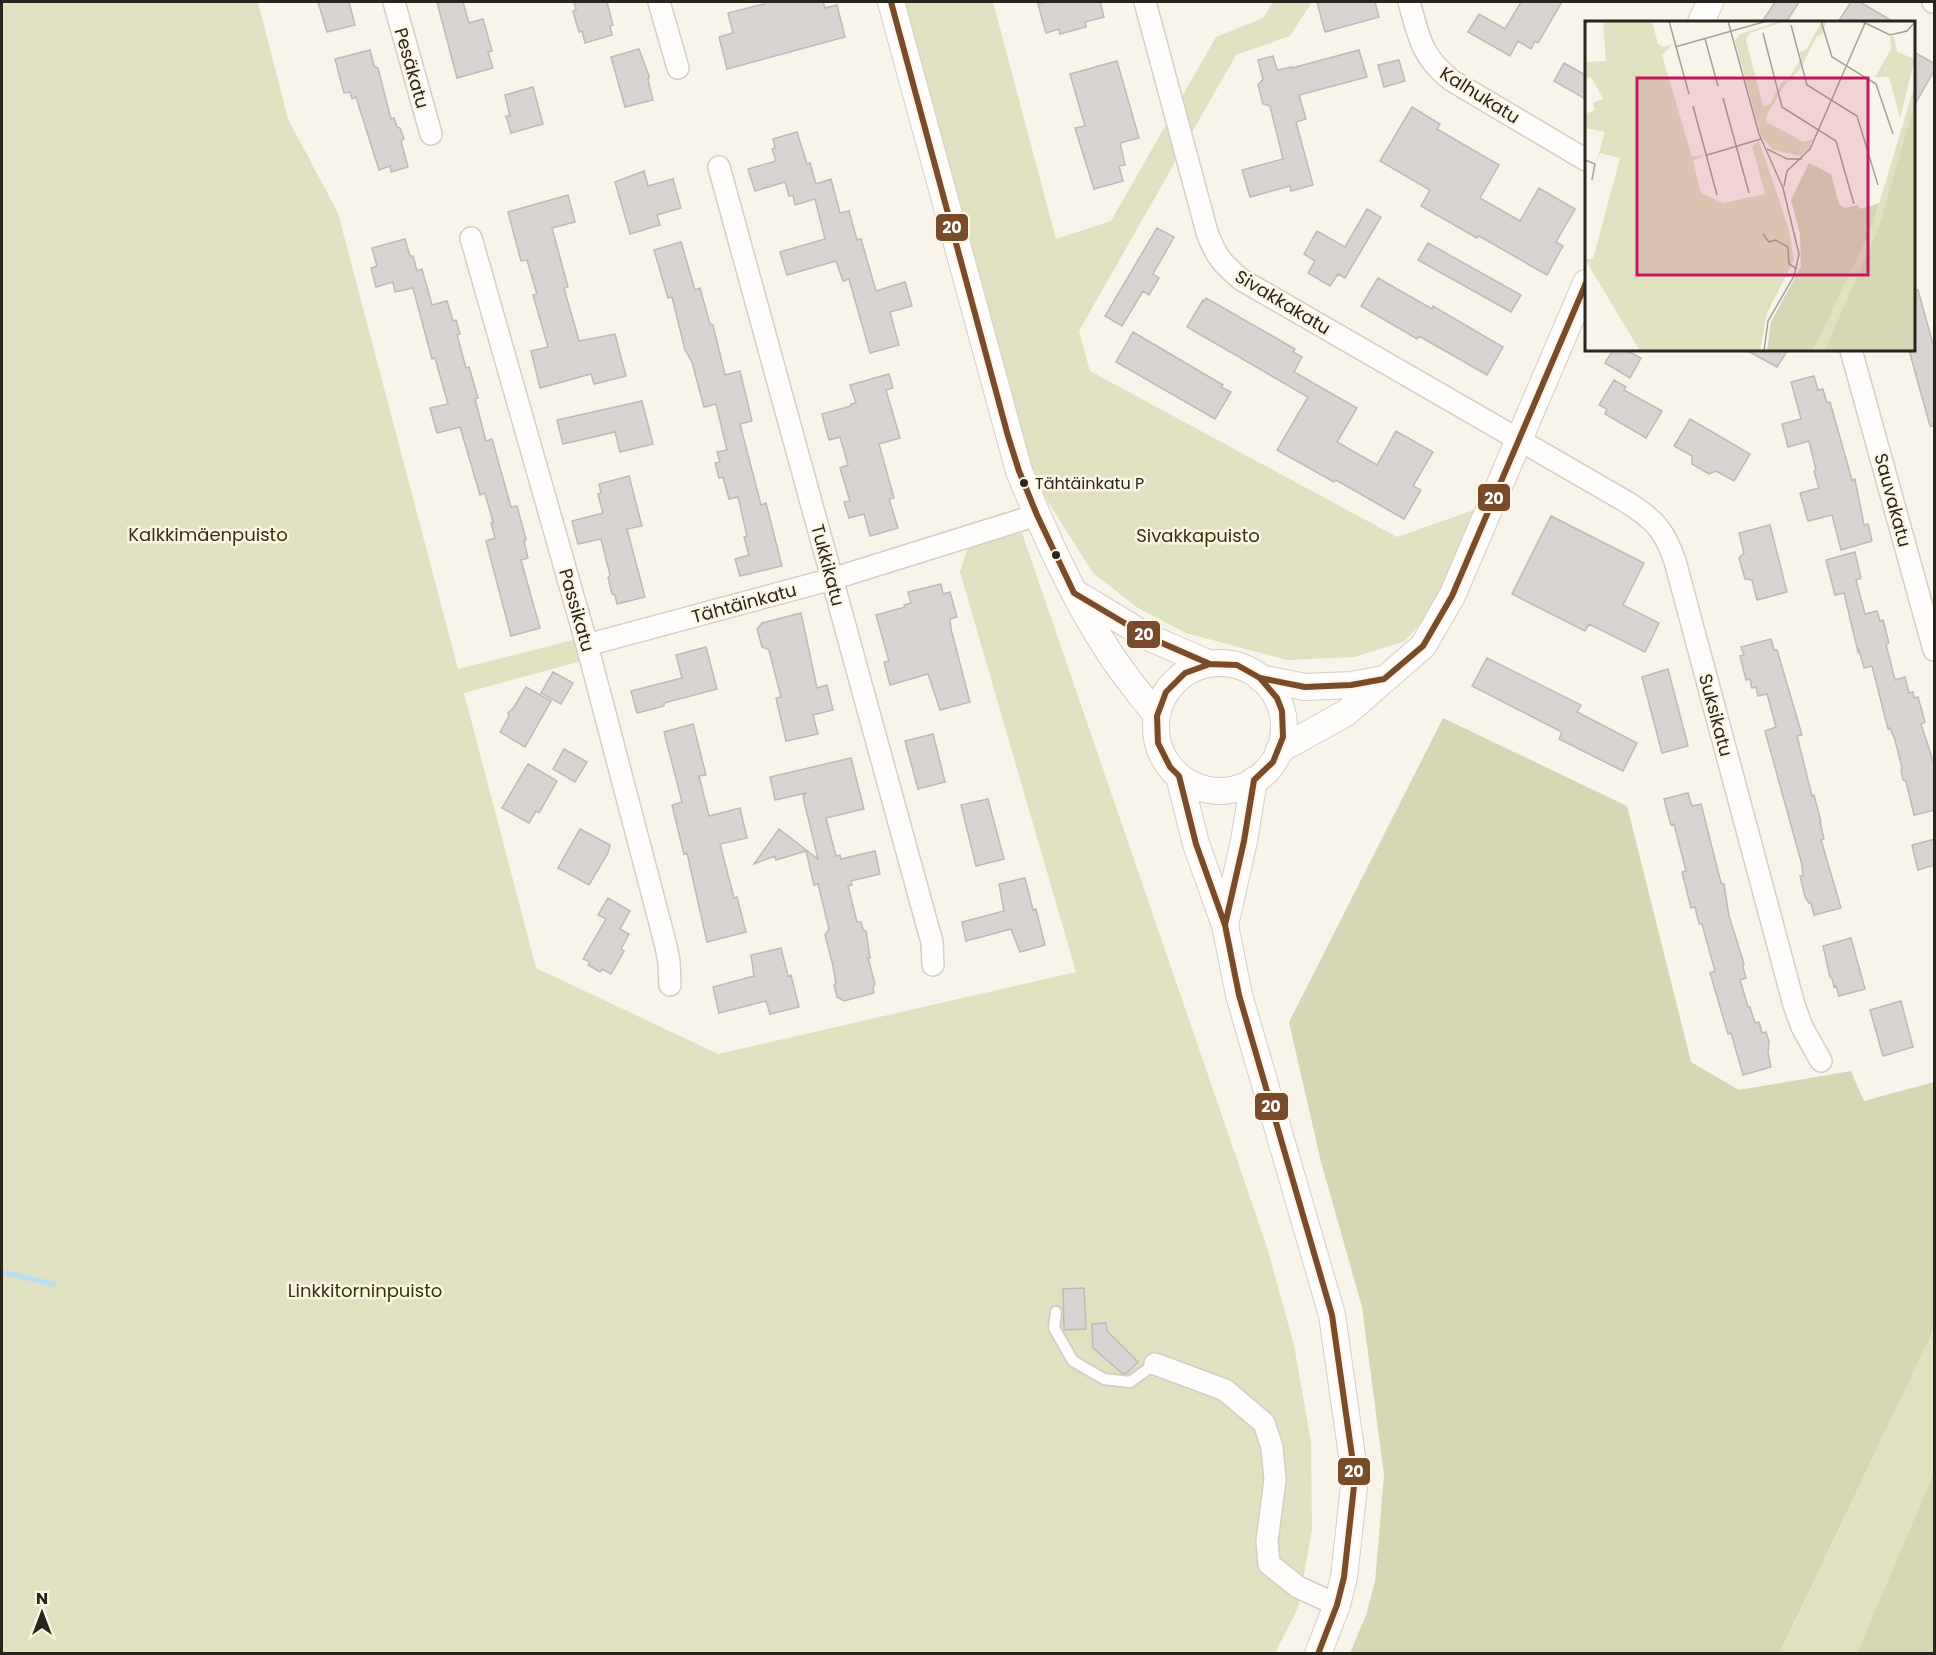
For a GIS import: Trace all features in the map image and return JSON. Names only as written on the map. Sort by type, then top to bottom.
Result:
[{"type":"street","name":"Pesäkatu","points":[[394,2],[431,134]]},
{"type":"street","points":[[659,2],[678,68]]},
{"type":"street","points":[[891,2],[1019,471],[1074,593],[1107,650],[1157,716]]},
{"type":"street","name":"Sivakkakatu","points":[[1145,2],[1207,232],[1213,248],[1225,266],[1242,280],[1519,440]]},
{"type":"street","name":"Kalhukatu","points":[[1409,2],[1427,57],[1436,68],[1451,80],[1585,159]]},
{"type":"street","points":[[1701,21],[1710,2]]},
{"type":"street","name":"Tukkikatu","points":[[719,167],[932,942],[933,965]]},
{"type":"street","name":"Passikatu","points":[[471,238],[587,645],[666,946],[670,985]]},
{"type":"street","points":[[1279,750],[1346,713],[1423,646],[1452,596],[1585,288]]},
{"type":"street","name":"Sauvakatu","points":[[1851,351],[1935,650]]},
{"type":"street","name":"Suksikatu","points":[[1519,440],[1647,515],[1663,532],[1670,544],[1794,1005],[1802,1027],[1821,1061]]},
{"type":"street","name":"Tähtäinkatu","points":[[587,645],[832,579],[1037,515]]},
{"type":"street","points":[[1074,593],[1148,637],[1210,664],[1237,665],[1260,678],[1305,687],[1351,685],[1384,679]]},
{"type":"street","points":[[1210,664],[1185,673],[1175,681],[1166,692],[1157,716],[1158,743],[1170,767],[1190,784],[1216,790],[1242,787],[1264,772],[1279,750],[1283,731],[1282,711],[1277,698],[1260,678]]},
{"type":"street","points":[[1179,776],[1196,844],[1225,925],[1239,995],[1332,1315],[1355,1477],[1344,1578],[1337,1605],[1318,1653]]},
{"type":"street","points":[[1225,925],[1244,841],[1254,780]]},
{"type":"street","points":[[1155,1364],[1225,1390],[1264,1423],[1272,1447],[1275,1480],[1267,1541],[1269,1564],[1298,1587],[1337,1605]]},
{"type":"lane","points":[[1056,1312],[1054,1328],[1073,1360],[1104,1379],[1130,1382],[1155,1364]]},
{"type":"green space","name":"Linkkitorninpuisto","points":[[2,2],[258,2],[288,119],[338,213],[458,669],[577,639],[582,661],[464,693],[536,968],[718,1054],[1076,972],[960,572],[968,547],[1022,533],[1267,1247],[1294,1345],[1311,1442],[1312,1529],[1298,1608],[1275,1653],[2,1654]]},
{"type":"green space","name":"Sivakkapuisto","points":[[904,2],[993,2],[1056,239],[1111,221],[1216,37],[1263,18],[1273,2],[1312,2],[1290,36],[1236,55],[1079,331],[1090,371],[1397,537],[1474,510],[1453,565],[1432,610],[1405,641],[1355,657],[1287,660],[1186,633],[1138,608],[1093,573],[1038,486],[1017,423]]},
{"type":"green space","points":[[1443,718],[1627,806],[1691,1062],[1739,1090],[1851,1071],[1864,1101],[1934,1082],[1934,1329],[1780,1653],[1350,1653],[1366,1615],[1375,1582],[1384,1475],[1362,1307],[1321,1162],[1289,1022]]},
{"type":"green space","points":[[1934,1329],[1934,1472],[1857,1653],[1780,1654]]},
{"type":"green space","points":[[1934,1472],[1934,1653],[1857,1653]]},
{"type":"building","points":[[318,2],[349,2],[355,25],[327,32]]},
{"type":"building","points":[[437,2],[463,2],[469,23],[483,19],[492,51],[488,52],[493,68],[457,78]]},
{"type":"building","points":[[574,2],[607,2],[613,25],[610,26],[612,35],[585,43],[573,11],[576,10]]},
{"type":"building","points":[[763,2],[823,2],[825,8],[837,5],[845,37],[727,69],[719,37],[733,33],[728,13],[764,4]]},
{"type":"building","points":[[1100,2],[1104,17],[1085,22],[1086,27],[1060,34],[1059,29],[1046,33],[1038,4]]},
{"type":"building","points":[[1317,2],[1375,2],[1379,17],[1325,32]]},
{"type":"building","points":[[1521,2],[1562,2],[1538,43],[1535,41],[1531,49],[1518,41],[1510,56],[1468,32],[1479,14],[1505,29]]},
{"type":"building","points":[[1775,2],[1799,2],[1787,21],[1763,21]]},
{"type":"building","points":[[1851,2],[1860,2],[1892,21],[1839,21]]},
{"type":"building","points":[[639,49],[649,76],[653,100],[625,107],[611,57]]},
{"type":"building","points":[[370,50],[374,66],[378,68],[391,119],[394,118],[404,139],[401,141],[408,167],[391,172],[390,166],[379,170],[356,97],[352,99],[350,92],[344,93],[335,59]]},
{"type":"building","points":[[1359,50],[1367,77],[1299,95],[1306,119],[1296,122],[1313,185],[1291,191],[1290,186],[1250,197],[1242,170],[1283,159],[1270,106],[1263,104],[1258,85],[1263,79],[1258,60],[1273,56],[1277,70]]},
{"type":"building","points":[[1915,53],[1935,64],[1935,69],[1915,104]]},
{"type":"building","points":[[1399,60],[1405,81],[1384,87],[1378,65]]},
{"type":"building","points":[[1117,61],[1139,138],[1120,143],[1125,165],[1119,166],[1123,181],[1094,189],[1075,128],[1085,126],[1070,74]]},
{"type":"building","points":[[1564,63],[1585,75],[1585,99],[1554,81]]},
{"type":"building","points":[[533,87],[543,124],[511,133],[506,116],[510,116],[505,95]]},
{"type":"building","points":[[1412,107],[1440,124],[1437,129],[1499,165],[1480,198],[1520,221],[1539,188],[1575,209],[1556,242],[1563,246],[1547,275],[1421,206],[1430,190],[1380,161]]},
{"type":"building","points":[[797,132],[816,184],[831,179],[840,213],[849,211],[857,240],[861,239],[876,291],[905,282],[912,306],[890,312],[899,345],[870,353],[849,279],[843,281],[836,261],[787,275],[780,252],[825,239],[815,199],[795,205],[793,195],[789,196],[785,182],[755,191],[748,169],[776,161],[772,149],[775,148],[773,139]]},
{"type":"building","points":[[644,171],[648,186],[673,179],[681,208],[657,215],[660,225],[630,234],[615,182]]},
{"type":"building","points":[[568,195],[575,222],[552,228],[568,287],[564,288],[579,341],[615,334],[626,376],[594,384],[591,374],[540,388],[531,351],[548,347],[533,295],[537,294],[527,260],[521,261],[508,212]]},
{"type":"building","points":[[1367,209],[1381,217],[1345,278],[1338,274],[1330,286],[1308,273],[1315,261],[1304,254],[1317,231],[1345,247]]},
{"type":"building","points":[[1157,228],[1174,237],[1153,274],[1159,278],[1149,295],[1143,291],[1122,326],[1105,316]]},
{"type":"building","points":[[405,239],[417,271],[422,269],[432,305],[447,301],[453,321],[456,320],[460,334],[457,335],[466,368],[469,367],[478,398],[475,399],[486,441],[492,439],[511,507],[517,506],[526,539],[524,542],[528,558],[521,560],[540,628],[511,636],[486,541],[495,538],[485,493],[480,495],[460,427],[437,433],[430,408],[448,404],[435,358],[432,359],[413,288],[395,292],[393,282],[376,287],[371,268],[377,266],[372,248]]},
{"type":"building","points":[[681,242],[695,290],[700,288],[710,324],[713,325],[725,375],[740,371],[752,421],[740,424],[761,505],[766,503],[782,566],[740,576],[735,559],[749,555],[744,537],[747,536],[738,497],[729,499],[723,477],[719,478],[715,463],[720,462],[717,452],[727,450],[716,404],[704,407],[692,362],[685,350],[672,297],[668,298],[654,250]]},
{"type":"building","points":[[1428,243],[1521,295],[1511,312],[1418,260]]},
{"type":"building","points":[[1378,278],[1432,309],[1433,306],[1503,347],[1487,375],[1419,336],[1417,339],[1361,306]]},
{"type":"building","points":[[1918,290],[1935,351],[1935,426],[1930,426],[1909,351],[1915,351],[1915,291]]},
{"type":"building","points":[[1206,298],[1295,349],[1293,352],[1302,357],[1294,372],[1357,408],[1337,442],[1377,465],[1396,431],[1433,452],[1413,486],[1421,490],[1404,519],[1336,480],[1334,482],[1277,450],[1308,397],[1187,327]]},
{"type":"building","points":[[1133,332],[1231,392],[1215,419],[1116,362]]},
{"type":"building","points":[[1612,351],[1628,351],[1641,358],[1630,378],[1605,363]]},
{"type":"building","points":[[1748,351],[1787,351],[1777,367]]},
{"type":"building","points":[[889,374],[893,388],[886,390],[900,438],[879,444],[894,498],[889,499],[898,528],[870,536],[864,514],[849,518],[844,502],[850,501],[840,468],[848,465],[840,437],[829,440],[822,414],[856,403],[850,385]]},
{"type":"building","points":[[1814,376],[1818,390],[1823,389],[1827,403],[1830,402],[1852,480],[1855,479],[1864,525],[1868,524],[1872,541],[1841,550],[1832,515],[1808,521],[1800,493],[1819,488],[1809,441],[1788,447],[1782,424],[1801,419],[1791,382]]},
{"type":"building","points":[[1614,380],[1626,387],[1624,390],[1662,411],[1646,438],[1605,414],[1607,409],[1599,405]]},
{"type":"building","points":[[642,401],[653,444],[620,452],[615,432],[563,444],[557,420]]},
{"type":"building","points":[[1690,419],[1750,454],[1734,481],[1716,471],[1709,474],[1692,464],[1692,456],[1674,446]]},
{"type":"building","points":[[629,476],[642,526],[627,529],[645,597],[617,604],[608,578],[610,575],[601,539],[578,544],[572,521],[603,513],[598,494],[601,493],[599,484]]},
{"type":"building","points":[[1551,516],[1644,563],[1623,605],[1659,623],[1645,652],[1589,624],[1585,631],[1512,594]]},
{"type":"building","points":[[1770,525],[1787,592],[1757,600],[1752,580],[1745,579],[1739,558],[1744,553],[1739,533]]},
{"type":"building","points":[[1855,552],[1861,578],[1856,580],[1865,614],[1877,611],[1880,621],[1883,620],[1895,680],[1905,677],[1909,693],[1913,692],[1914,698],[1918,697],[1925,722],[1921,724],[1935,767],[1935,810],[1914,815],[1906,781],[1903,780],[1895,740],[1890,728],[1888,729],[1872,666],[1864,668],[1844,593],[1835,595],[1826,560]]},
{"type":"building","points":[[941,584],[943,594],[950,592],[957,617],[950,619],[951,629],[970,702],[940,710],[928,674],[890,685],[884,662],[889,661],[876,615],[905,607],[904,605],[911,603],[908,592]]},
{"type":"building","points":[[801,613],[817,688],[827,685],[833,710],[813,715],[818,734],[786,741],[776,698],[781,697],[769,650],[762,647],[757,629],[762,623]]},
{"type":"building","points":[[1771,639],[1774,650],[1777,650],[1802,735],[1797,736],[1821,822],[1824,839],[1821,840],[1841,908],[1814,915],[1811,903],[1805,897],[1800,876],[1803,876],[1802,865],[1765,731],[1776,727],[1767,694],[1758,696],[1756,687],[1752,688],[1750,679],[1746,680],[1740,656],[1744,655],[1741,647]]},
{"type":"building","points":[[706,647],[717,689],[664,703],[664,706],[637,713],[631,691],[682,678],[676,655]]},
{"type":"building","points":[[1487,658],[1581,705],[1577,712],[1637,743],[1623,771],[1559,739],[1562,732],[1472,686]]},
{"type":"building","points":[[1668,669],[1688,746],[1662,753],[1642,677]]},
{"type":"building","points":[[553,672],[573,683],[561,704],[541,693]]},
{"type":"building","points":[[526,687],[551,701],[525,747],[500,732],[509,716],[508,713]]},
{"type":"building","points":[[693,724],[706,775],[699,776],[709,816],[740,808],[747,838],[720,844],[734,898],[737,897],[746,932],[707,942],[687,853],[684,854],[672,805],[682,802],[664,732]]},
{"type":"building","points":[[933,734],[945,782],[918,789],[905,741]]},
{"type":"building","points":[[564,749],[587,762],[575,782],[553,769]]},
{"type":"building","points":[[851,758],[864,809],[826,818],[836,856],[840,855],[841,859],[875,851],[880,874],[851,881],[852,885],[848,886],[857,922],[861,922],[863,930],[866,931],[870,958],[868,958],[875,984],[874,993],[844,1001],[837,997],[833,966],[825,935],[829,929],[818,884],[814,885],[806,851],[776,860],[775,856],[754,864],[779,829],[818,859],[803,797],[806,793],[775,800],[770,777]]},
{"type":"building","points":[[528,764],[557,781],[539,813],[536,811],[529,823],[502,808]]},
{"type":"building","points":[[1688,793],[1692,806],[1701,804],[1721,883],[1724,884],[1729,916],[1744,964],[1746,978],[1740,980],[1748,1007],[1750,1007],[1755,1023],[1759,1022],[1762,1033],[1766,1032],[1769,1041],[1768,1053],[1771,1067],[1743,1075],[1710,973],[1715,971],[1702,924],[1699,924],[1695,907],[1691,908],[1682,872],[1686,871],[1674,824],[1671,825],[1664,799]]},
{"type":"building","points":[[988,799],[1004,859],[976,866],[961,805]]},
{"type":"building","points":[[580,829],[610,845],[608,853],[589,885],[558,868]]},
{"type":"building","points":[[1935,839],[1935,865],[1918,870],[1912,845]]},
{"type":"building","points":[[1025,878],[1045,945],[1020,952],[1011,929],[966,941],[962,922],[1004,911],[999,884]]},
{"type":"building","points":[[608,898],[630,911],[620,929],[629,934],[621,949],[624,951],[611,974],[602,969],[600,972],[588,965],[590,962],[583,959],[606,919],[598,915]]},
{"type":"building","points":[[1851,938],[1865,989],[1839,996],[1830,977],[1823,946]]},
{"type":"building","points":[[781,948],[799,1007],[770,1014],[766,1001],[719,1013],[713,987],[754,976],[751,955]]},
{"type":"building","points":[[1901,1001],[1913,1047],[1883,1056],[1870,1010]]},
{"type":"building","points":[[1084,1288],[1086,1329],[1064,1330],[1063,1289]]},
{"type":"building","points":[[1106,1323],[1107,1331],[1138,1362],[1126,1374],[1093,1348],[1092,1324]]},
{"type":"waterway","points":[[2,1272],[53,1284]]},
{"type":"transit line","name":"20","points":[[891,2],[1008,436],[1037,515],[1074,593],[1148,637],[1210,664],[1237,665],[1260,678],[1305,687],[1351,685],[1384,679],[1423,646],[1452,596],[1585,285]]},
{"type":"transit line","name":"20","points":[[1210,664],[1237,665],[1260,678],[1277,698],[1282,711],[1283,737],[1273,762],[1254,780],[1244,841],[1225,925],[1196,844],[1179,776],[1170,767],[1158,743],[1157,716],[1166,692],[1185,673],[1210,664]]},
{"type":"transit line","name":"20","points":[[1225,925],[1239,995],[1332,1315],[1355,1477],[1344,1577],[1337,1605],[1318,1654]]},
{"type":"place","name":"Tähtäinkatu P","points":[[1024,483]]},
{"type":"park label","name":"Kalkkimäenpuisto","points":[[208,534]]}]
